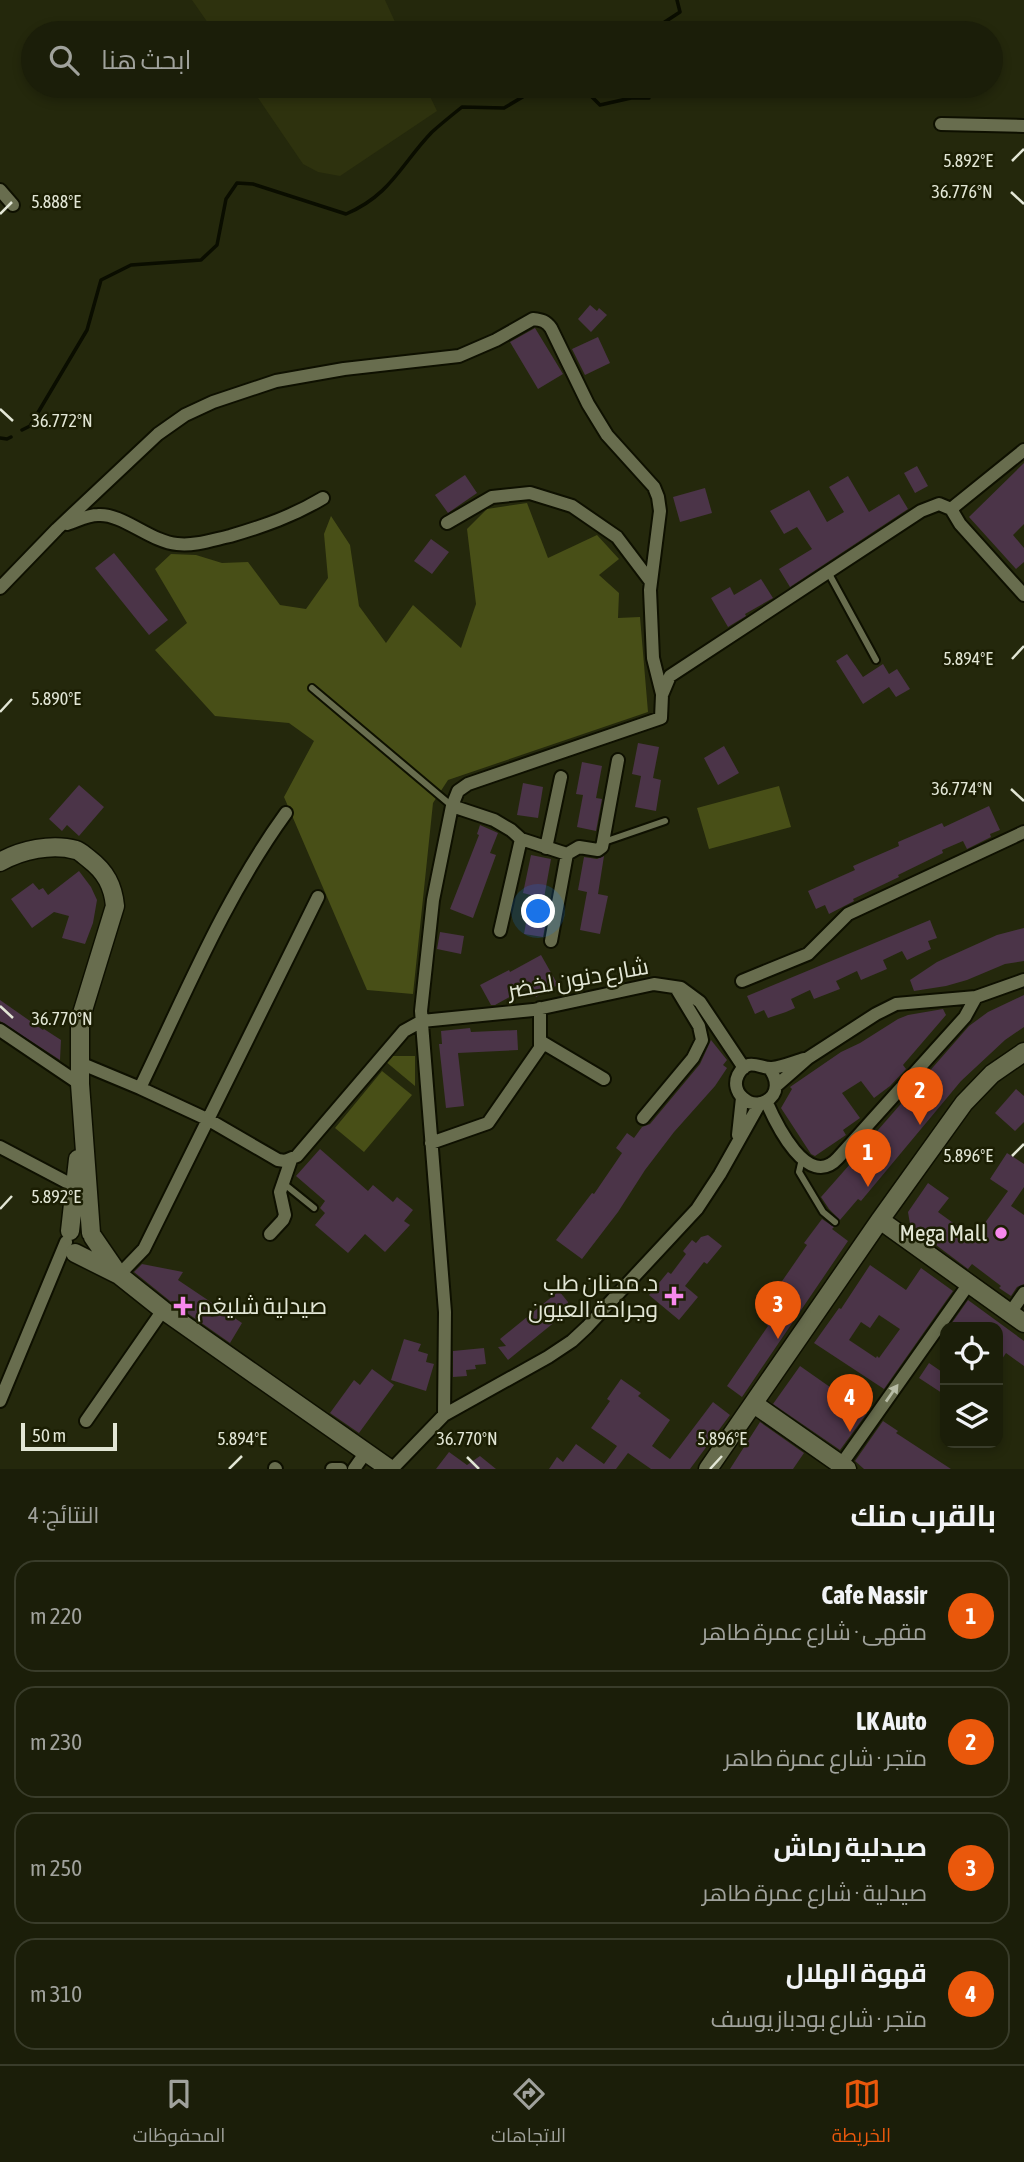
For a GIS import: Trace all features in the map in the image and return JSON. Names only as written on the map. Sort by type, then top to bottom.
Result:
[{"type":"main road","points":[[0,862],[44,848],[77,850],[105,874],[113,890],[116,906],[79,1020],[80,1084],[92,1235],[90,1249],[83,1254],[70,1242]]},
{"type":"main road","points":[[708,1469],[972,1092],[1024,1052]]},
{"type":"main road","points":[[70,1242],[74,1186],[83,1124]]},
{"type":"main road","points":[[880,1220],[1017,1318]]},
{"type":"main road","points":[[92,1235],[119,1275]]},
{"type":"main road","points":[[70,1242],[391,1469]]},
{"type":"main road","points":[[754,1404],[842,1468]]},
{"type":"street","points":[[942,124],[1024,126]]},
{"type":"street","points":[[0,190],[13,205]]},
{"type":"street","points":[[0,588],[57,528],[158,434],[185,415],[213,402],[276,381],[344,369],[459,356],[496,340],[533,319],[547,322],[588,404],[607,435],[654,487],[660,512],[651,582],[653,658],[662,695],[661,718],[468,784],[458,791],[452,806],[433,900],[421,1012],[445,1312],[444,1415]]},
{"type":"street","points":[[951,509],[1023,453]]},
{"type":"street","points":[[447,523],[492,496],[530,492],[572,506],[617,537],[651,582]]},
{"type":"street","points":[[57,528],[100,514],[159,540],[176,544],[201,543],[270,525],[299,513],[323,498]]},
{"type":"street","points":[[662,695],[670,676],[921,511],[939,504],[951,509],[960,524],[1024,595]]},
{"type":"street","points":[[452,806],[494,820],[520,839],[546,848],[567,854],[579,847],[598,850],[602,847],[618,760]]},
{"type":"street","points":[[546,848],[561,777]]},
{"type":"street","points":[[139,1088],[215,933],[260,849],[286,813]]},
{"type":"street","points":[[742,981],[808,954],[848,914],[1024,832]]},
{"type":"street","points":[[500,931],[520,839]]},
{"type":"street","points":[[551,941],[567,854]]},
{"type":"street","points":[[119,1275],[144,1249],[318,897]]},
{"type":"street","points":[[776,1086],[808,1058],[876,1014],[897,1004],[976,997],[1024,979]]},
{"type":"street","name":"شارع دنون لخضر","points":[[422,1021],[540,1008],[654,984],[676,987],[700,1003],[744,1068]]},
{"type":"street","points":[[643,1118],[693,1058],[702,1040],[699,1027],[676,987]]},
{"type":"street","points":[[763,1102],[802,1159],[813,1167],[820,1168],[834,1163],[965,1017],[976,997]]},
{"type":"street","points":[[431,1143],[488,1123],[540,1048],[540,1008]]},
{"type":"street","points":[[80,1063],[209,1120],[278,1160],[291,1160],[404,1031],[422,1021]]},
{"type":"street","points":[[0,1030],[80,1084]]},
{"type":"street","points":[[540,1041],[604,1079]]},
{"type":"street","points":[[763,1102],[747,1102],[742,1098],[736,1086],[739,1073],[744,1068],[756,1064],[769,1068],[808,1058]]},
{"type":"street","points":[[391,1469],[444,1415],[548,1357],[587,1327],[696,1209],[763,1102],[775,1092],[776,1079],[769,1068]]},
{"type":"street","points":[[736,1142],[742,1098]]},
{"type":"street","points":[[0,1147],[74,1186]]},
{"type":"street","points":[[270,1234],[285,1215],[280,1197],[291,1160]]},
{"type":"street","points":[[0,1401],[70,1242]]},
{"type":"street","points":[[842,1468],[968,1285]]},
{"type":"street","points":[[1017,1318],[1024,1293]]},
{"type":"street","points":[[86,1421],[163,1310]]},
{"type":"street","points":[[354,1469],[366,1452]]},
{"type":"street","points":[[332,1469],[341,1469]]},
{"type":"lane","points":[[828,572],[876,660]]},
{"type":"lane","points":[[312,688],[452,806]]},
{"type":"lane","points":[[603,842],[665,821]]},
{"type":"lane","points":[[802,1159],[799,1172],[822,1212],[835,1222]]},
{"type":"lane","points":[[283,1182],[314,1209]]},
{"type":"shaded area","points":[[192,0],[385,0],[395,21],[207,21]]},
{"type":"shaded area","points":[[258,98],[431,98],[437,111],[340,176],[318,172],[303,164]]},
{"type":"shaded area","points":[[527,503],[548,558],[597,535],[619,559],[599,575],[619,593],[618,618],[640,617],[648,712],[448,780],[433,803],[413,994],[367,990],[284,797],[314,741],[289,723],[215,716],[155,650],[187,623],[155,569],[171,554],[196,555],[222,563],[248,562],[280,605],[306,609],[328,578],[324,534],[331,516],[350,545],[359,606],[386,643],[413,605],[461,648],[476,604],[467,529],[487,509]]},
{"type":"shaded area","points":[[779,786],[791,827],[709,849],[697,808]]},
{"type":"shaded area","points":[[389,1056],[415,1056],[415,1086],[385,1061]]},
{"type":"shaded area","points":[[382,1071],[412,1095],[364,1152],[335,1128]]},
{"type":"building","points":[[590,305],[607,315],[591,332],[578,319]]},
{"type":"building","points":[[535,328],[563,374],[538,389],[510,342]]},
{"type":"building","points":[[598,337],[610,363],[585,375],[572,349]]},
{"type":"building","points":[[1024,463],[1024,524],[1013,535],[1024,548],[1024,562],[1016,569],[969,517]]},
{"type":"building","points":[[917,466],[928,486],[915,493],[904,473]]},
{"type":"building","points":[[465,475],[477,493],[448,513],[435,495]]},
{"type":"building","points":[[848,476],[869,512],[899,494],[908,509],[790,587],[779,569],[812,549],[797,527],[784,534],[770,511],[809,490],[827,522],[844,512],[829,487]]},
{"type":"building","points":[[705,488],[712,513],[680,522],[673,497]]},
{"type":"building","points":[[431,539],[449,552],[432,574],[414,561]]},
{"type":"building","points":[[114,553],[168,620],[149,635],[95,568]]},
{"type":"building","points":[[761,579],[773,598],[728,627],[711,598],[730,587],[734,595]]},
{"type":"building","points":[[847,654],[863,677],[883,664],[889,674],[897,669],[910,689],[896,697],[889,687],[863,704],[836,661]]},
{"type":"building","points":[[638,743],[659,747],[653,778],[661,780],[656,811],[635,807],[641,776],[632,774]]},
{"type":"building","points":[[724,746],[739,773],[718,785],[704,758]]},
{"type":"building","points":[[582,762],[602,766],[596,798],[602,799],[596,831],[577,827],[583,795],[576,794]]},
{"type":"building","points":[[523,783],[543,787],[538,818],[517,815]]},
{"type":"building","points":[[79,785],[104,807],[79,836],[67,825],[62,831],[49,819]]},
{"type":"building","points":[[989,806],[1000,830],[990,834],[991,837],[967,849],[963,841],[942,850],[943,853],[829,914],[825,905],[816,909],[808,891],[855,870],[853,866],[899,846],[898,842],[942,823],[944,827]]},
{"type":"building","points":[[480,825],[498,833],[490,853],[496,855],[473,918],[450,909],[479,835]]},
{"type":"building","points":[[531,855],[551,859],[544,898],[550,900],[543,937],[524,934],[531,895],[523,893]]},
{"type":"building","points":[[604,856],[598,894],[608,896],[600,934],[580,930],[587,892],[578,890],[584,857],[597,859]]},
{"type":"building","points":[[79,871],[97,900],[93,923],[85,944],[62,938],[69,916],[54,912],[32,928],[11,899],[33,883],[39,890],[43,888],[48,895]]},
{"type":"building","points":[[930,920],[937,938],[928,941],[931,949],[907,960],[902,951],[883,960],[887,969],[861,980],[857,971],[836,981],[840,989],[814,999],[810,990],[791,999],[795,1008],[786,1012],[768,1018],[764,1010],[755,1014],[747,996]]},
{"type":"building","points":[[1024,928],[1024,961],[1005,964],[946,986],[914,991],[910,980],[937,962],[997,935]]},
{"type":"building","points":[[440,932],[464,936],[461,954],[437,949]]},
{"type":"building","points":[[541,955],[558,985],[536,997],[530,986],[491,1005],[480,985]]},
{"type":"building","points":[[1024,995],[1024,1027],[1005,1040],[961,1081],[861,1201],[858,1199],[840,1220],[821,1197],[851,1163],[849,1161],[853,1156],[969,1026],[988,1012]]},
{"type":"building","points":[[0,1000],[61,1040],[60,1060],[0,1021]]},
{"type":"building","points":[[943,1009],[946,1015],[903,1065],[906,1069],[890,1086],[874,1098],[861,1081],[842,1093],[860,1118],[843,1130],[846,1135],[815,1156],[811,1154],[781,1108],[792,1089],[790,1087],[841,1052],[898,1019]]},
{"type":"building","points":[[470,1028],[471,1032],[517,1030],[518,1050],[458,1053],[464,1106],[446,1108],[439,1044],[442,1044],[441,1031]]},
{"type":"building","points":[[711,1040],[727,1060],[723,1065],[727,1068],[645,1170],[618,1212],[582,1259],[556,1240],[592,1193],[594,1194],[622,1153],[616,1148],[627,1133],[634,1138],[642,1127],[650,1124],[700,1064]]},
{"type":"building","points":[[1016,1089],[1024,1096],[1024,1122],[1015,1131],[995,1113]]},
{"type":"building","points":[[320,1149],[368,1191],[373,1185],[393,1202],[397,1197],[413,1210],[404,1221],[410,1225],[385,1252],[365,1234],[348,1253],[315,1225],[325,1213],[320,1208],[325,1201],[296,1176]]},
{"type":"building","points":[[1007,1153],[1024,1164],[1024,1187],[1011,1206],[1024,1215],[1024,1284],[1017,1287],[1011,1296],[972,1264],[968,1269],[924,1236],[910,1224],[908,1212],[928,1183],[949,1198],[938,1212],[974,1238],[1008,1191],[990,1179]]},
{"type":"building","points":[[822,1219],[848,1241],[742,1397],[727,1386],[768,1326],[764,1322],[785,1292],[778,1287]]},
{"type":"building","points":[[708,1235],[722,1246],[707,1264],[704,1262],[685,1286],[698,1297],[679,1320],[649,1295],[668,1272],[671,1274],[686,1254],[683,1251],[692,1240],[696,1243],[701,1237]]},
{"type":"building","points":[[142,1264],[183,1272],[178,1280],[242,1323],[230,1343],[134,1272]]},
{"type":"building","points":[[870,1265],[906,1290],[921,1268],[953,1291],[884,1389],[814,1343],[839,1308],[841,1309]],"holes":[[[879,1315],[900,1329],[879,1358],[849,1340],[861,1322],[870,1328]]]},
{"type":"building","points":[[559,1291],[568,1302],[567,1312],[508,1360],[498,1347],[506,1346],[500,1339]]},
{"type":"building","points":[[968,1300],[998,1322],[953,1322]]},
{"type":"building","points":[[1003,1326],[1024,1341],[1024,1366],[1006,1353],[1003,1358]]},
{"type":"building","points":[[404,1339],[421,1344],[418,1351],[428,1354],[426,1362],[434,1364],[426,1391],[391,1380]]},
{"type":"building","points":[[484,1348],[486,1364],[475,1365],[476,1369],[466,1370],[467,1376],[453,1377],[453,1351]]},
{"type":"building","points":[[929,1363],[940,1371],[940,1392],[919,1378]]},
{"type":"building","points":[[800,1366],[867,1413],[840,1450],[773,1404]]},
{"type":"building","points":[[372,1369],[394,1385],[359,1433],[330,1413],[354,1380],[360,1385]]},
{"type":"building","points":[[621,1379],[641,1393],[638,1396],[670,1420],[652,1446],[670,1459],[713,1402],[730,1415],[690,1469],[651,1469],[628,1453],[616,1469],[549,1469],[557,1457],[563,1462],[576,1444],[604,1464],[617,1446],[591,1428],[610,1401],[607,1399]]},
{"type":"building","points":[[883,1421],[898,1431],[896,1433],[951,1469],[864,1469],[855,1461]]},
{"type":"building","points":[[760,1422],[804,1453],[793,1469],[730,1469]]},
{"type":"building","points":[[449,1452],[467,1465],[480,1456],[496,1469],[436,1469]]},
{"type":"waterway","points":[[666,21],[680,12],[677,0]]},
{"type":"waterway","points":[[22,430],[30,426],[87,330],[101,280],[131,265],[201,260],[217,245],[226,199],[237,183],[253,184],[346,214],[374,198],[385,188],[432,132],[462,107],[504,108],[521,98]]},
{"type":"waterway","points":[[593,98],[600,105],[631,98]]},
{"type":"waterway","points":[[631,98],[649,98]]},
{"type":"waterway","points":[[0,438],[11,437]]},
{"type":"place","name":"LK Auto","points":[[920,1125]]},
{"type":"place","name":"Cafe Nassir","points":[[868,1187]]},
{"type":"place","name":"Mega Mall","points":[[1001,1233]]},
{"type":"place","name":"د. محنان طب وجراحة العيون","points":[[674,1296]]},
{"type":"place","name":"صيدلية شليغم","points":[[183,1306]]},
{"type":"place","name":"صيدلية رماش","points":[[778,1339]]},
{"type":"place","name":"قهوة الهلال","points":[[850,1432]]}]
